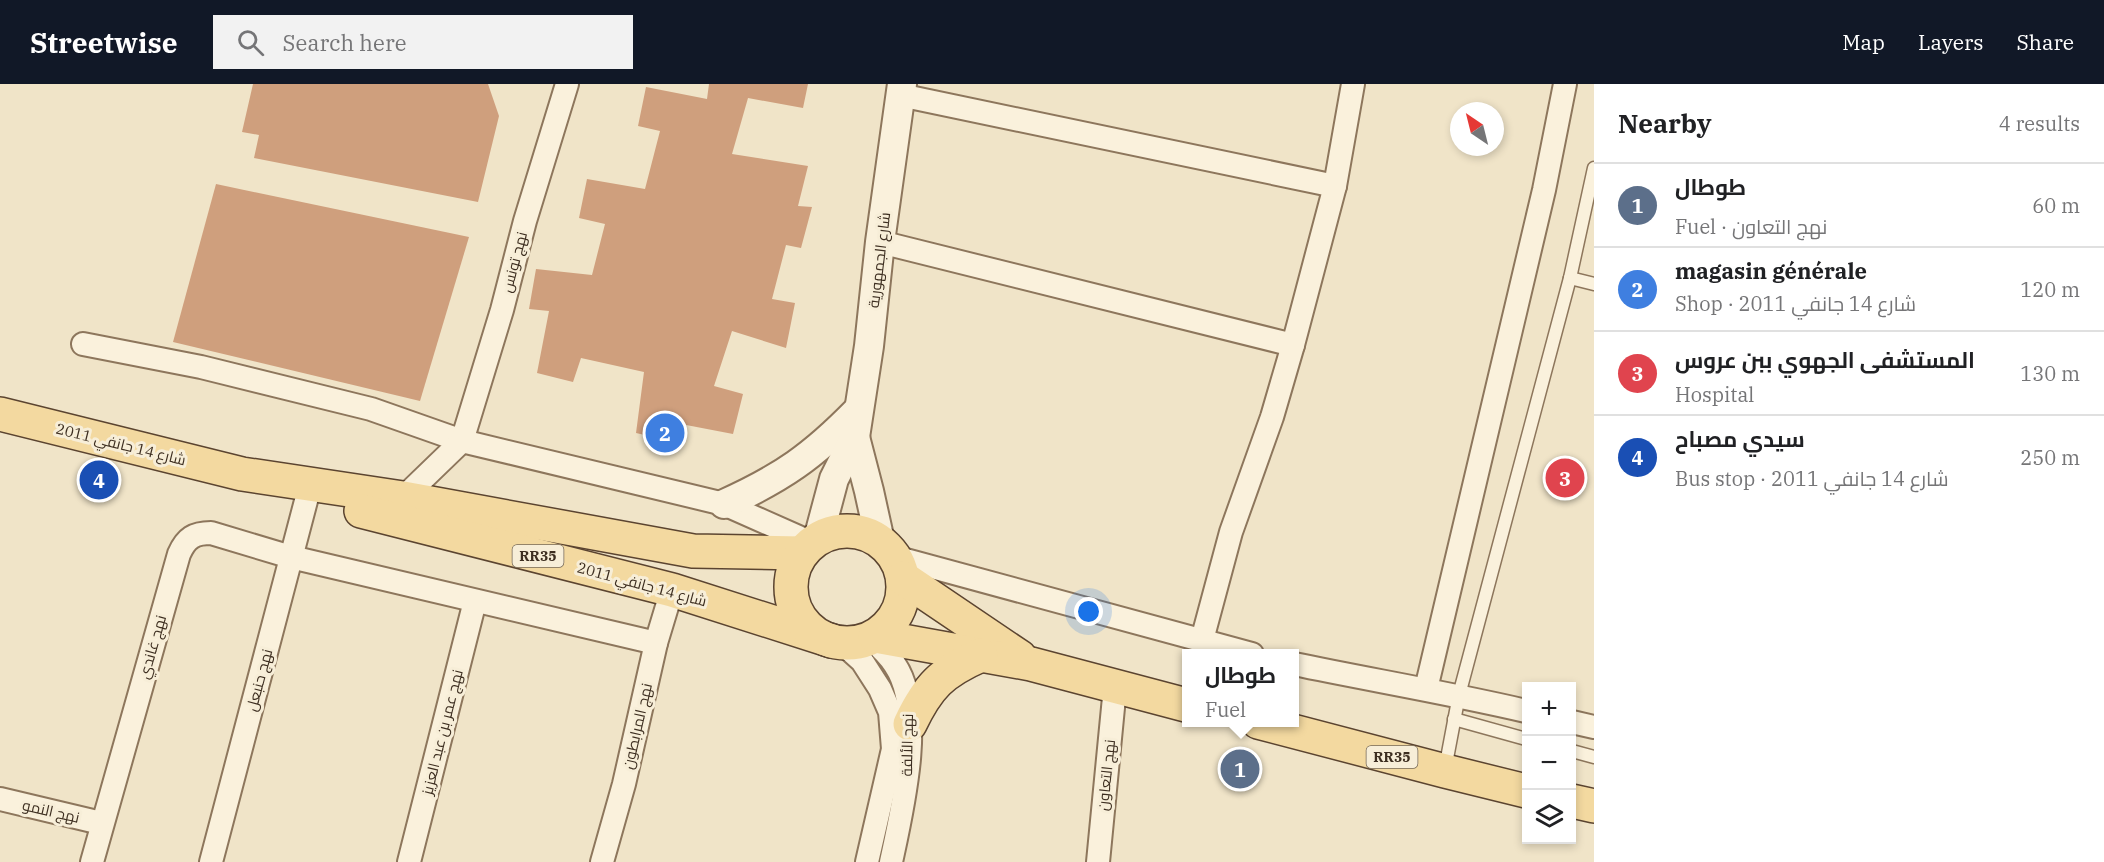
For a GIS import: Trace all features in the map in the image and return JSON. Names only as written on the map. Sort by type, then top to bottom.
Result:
[{"type":"main road","name":"شارع 14 جانفي 2011","points":[[0,414],[242,474],[404,498],[693,551],[810,545]]},
{"type":"main road","name":"شارع 14 جانفي 2011","points":[[242,474],[307,497],[855,639]]},
{"type":"main road","name":"RR35","points":[[1031,664],[893,559],[866,534],[850,530],[833,532],[810,545],[793,569],[790,587],[794,605],[802,621],[815,634],[981,655],[1031,664],[1182,704]]},
{"type":"main road","points":[[855,639],[894,617],[900,605],[903,592],[893,559]]},
{"type":"main road","points":[[910,724],[921,701],[937,681],[957,666],[981,655]]},
{"type":"main road","name":"RR35","points":[[1274,727],[1523,790]]},
{"type":"main road","points":[[1576,802],[1594,806]]},
{"type":"street","name":"نهج تونس","points":[[462,441],[567,84]]},
{"type":"street","points":[[1202,640],[1231,532],[1272,417],[1293,345],[1335,186],[1353,84]]},
{"type":"street","points":[[1426,689],[1539,213],[1564,84]]},
{"type":"street","points":[[901,89],[1335,186]]},
{"type":"street","name":"شارع الجمهورية","points":[[856,424],[869,346],[880,242],[901,89]]},
{"type":"street","points":[[880,242],[1293,345]]},
{"type":"street","points":[[83,344],[201,367],[371,409],[462,441],[724,504],[810,545],[856,424]]},
{"type":"street","points":[[724,504],[761,487],[796,466],[828,440],[856,424]]},
{"type":"street","points":[[856,424],[869,491],[893,559],[1234,649]]},
{"type":"street","points":[[404,498],[462,441]]},
{"type":"street","name":"نهج حنبعل","points":[[211,862],[307,497]]},
{"type":"street","name":"نهج غاندي","points":[[92,862],[101,824],[184,543],[199,533],[211,533],[291,557]]},
{"type":"street","points":[[291,557],[656,643]]},
{"type":"street","name":"نهج المرابطون","points":[[602,862],[624,784],[656,643],[672,590]]},
{"type":"street","name":"نهج عمر بن عبد العزيز","points":[[409,862],[475,602]]},
{"type":"street","name":"نهج الألفة","points":[[855,639],[896,667],[906,688],[910,724],[909,769],[891,862]]},
{"type":"street","name":"نهج الألفة","points":[[855,639],[862,661],[880,689],[890,712],[893,748],[867,862]]},
{"type":"street","points":[[1299,665],[1458,695],[1522,710]]},
{"type":"street","name":"نهج التعاون","points":[[1098,862],[1115,687]]},
{"type":"street","points":[[1576,723],[1594,727]]},
{"type":"street","name":"نهج النمو","points":[[0,800],[101,824]]},
{"type":"lane","points":[[1445,771],[1458,695],[1570,278],[1594,168]]},
{"type":"lane","points":[[1570,278],[1594,284]]},
{"type":"lane","points":[[1454,719],[1522,738]]},
{"type":"lane","points":[[1576,752],[1594,757]]},
{"type":"building","points":[[253,84],[488,84],[499,116],[478,202],[254,158],[259,135],[242,132]]},
{"type":"building","points":[[709,84],[808,84],[803,108],[748,98],[732,154],[808,166],[798,206],[812,207],[801,248],[786,245],[772,299],[795,303],[786,348],[732,331],[714,386],[743,394],[733,434],[681,424],[675,442],[636,433],[644,372],[581,358],[573,382],[537,373],[549,311],[529,309],[536,269],[592,275],[605,224],[579,218],[587,179],[645,189],[660,131],[638,126],[646,87],[707,99]]},
{"type":"building","points":[[216,184],[469,237],[420,401],[173,342]]},
{"type":"place","name":"magasin générale","points":[[665,433]]},
{"type":"place","name":"المستشفى الجهوي ببن عروس","points":[[1565,478]]},
{"type":"place","name":"سيدي مصباح","points":[[99,480]]},
{"type":"place","name":"طوطال","points":[[1240,769]]}]
